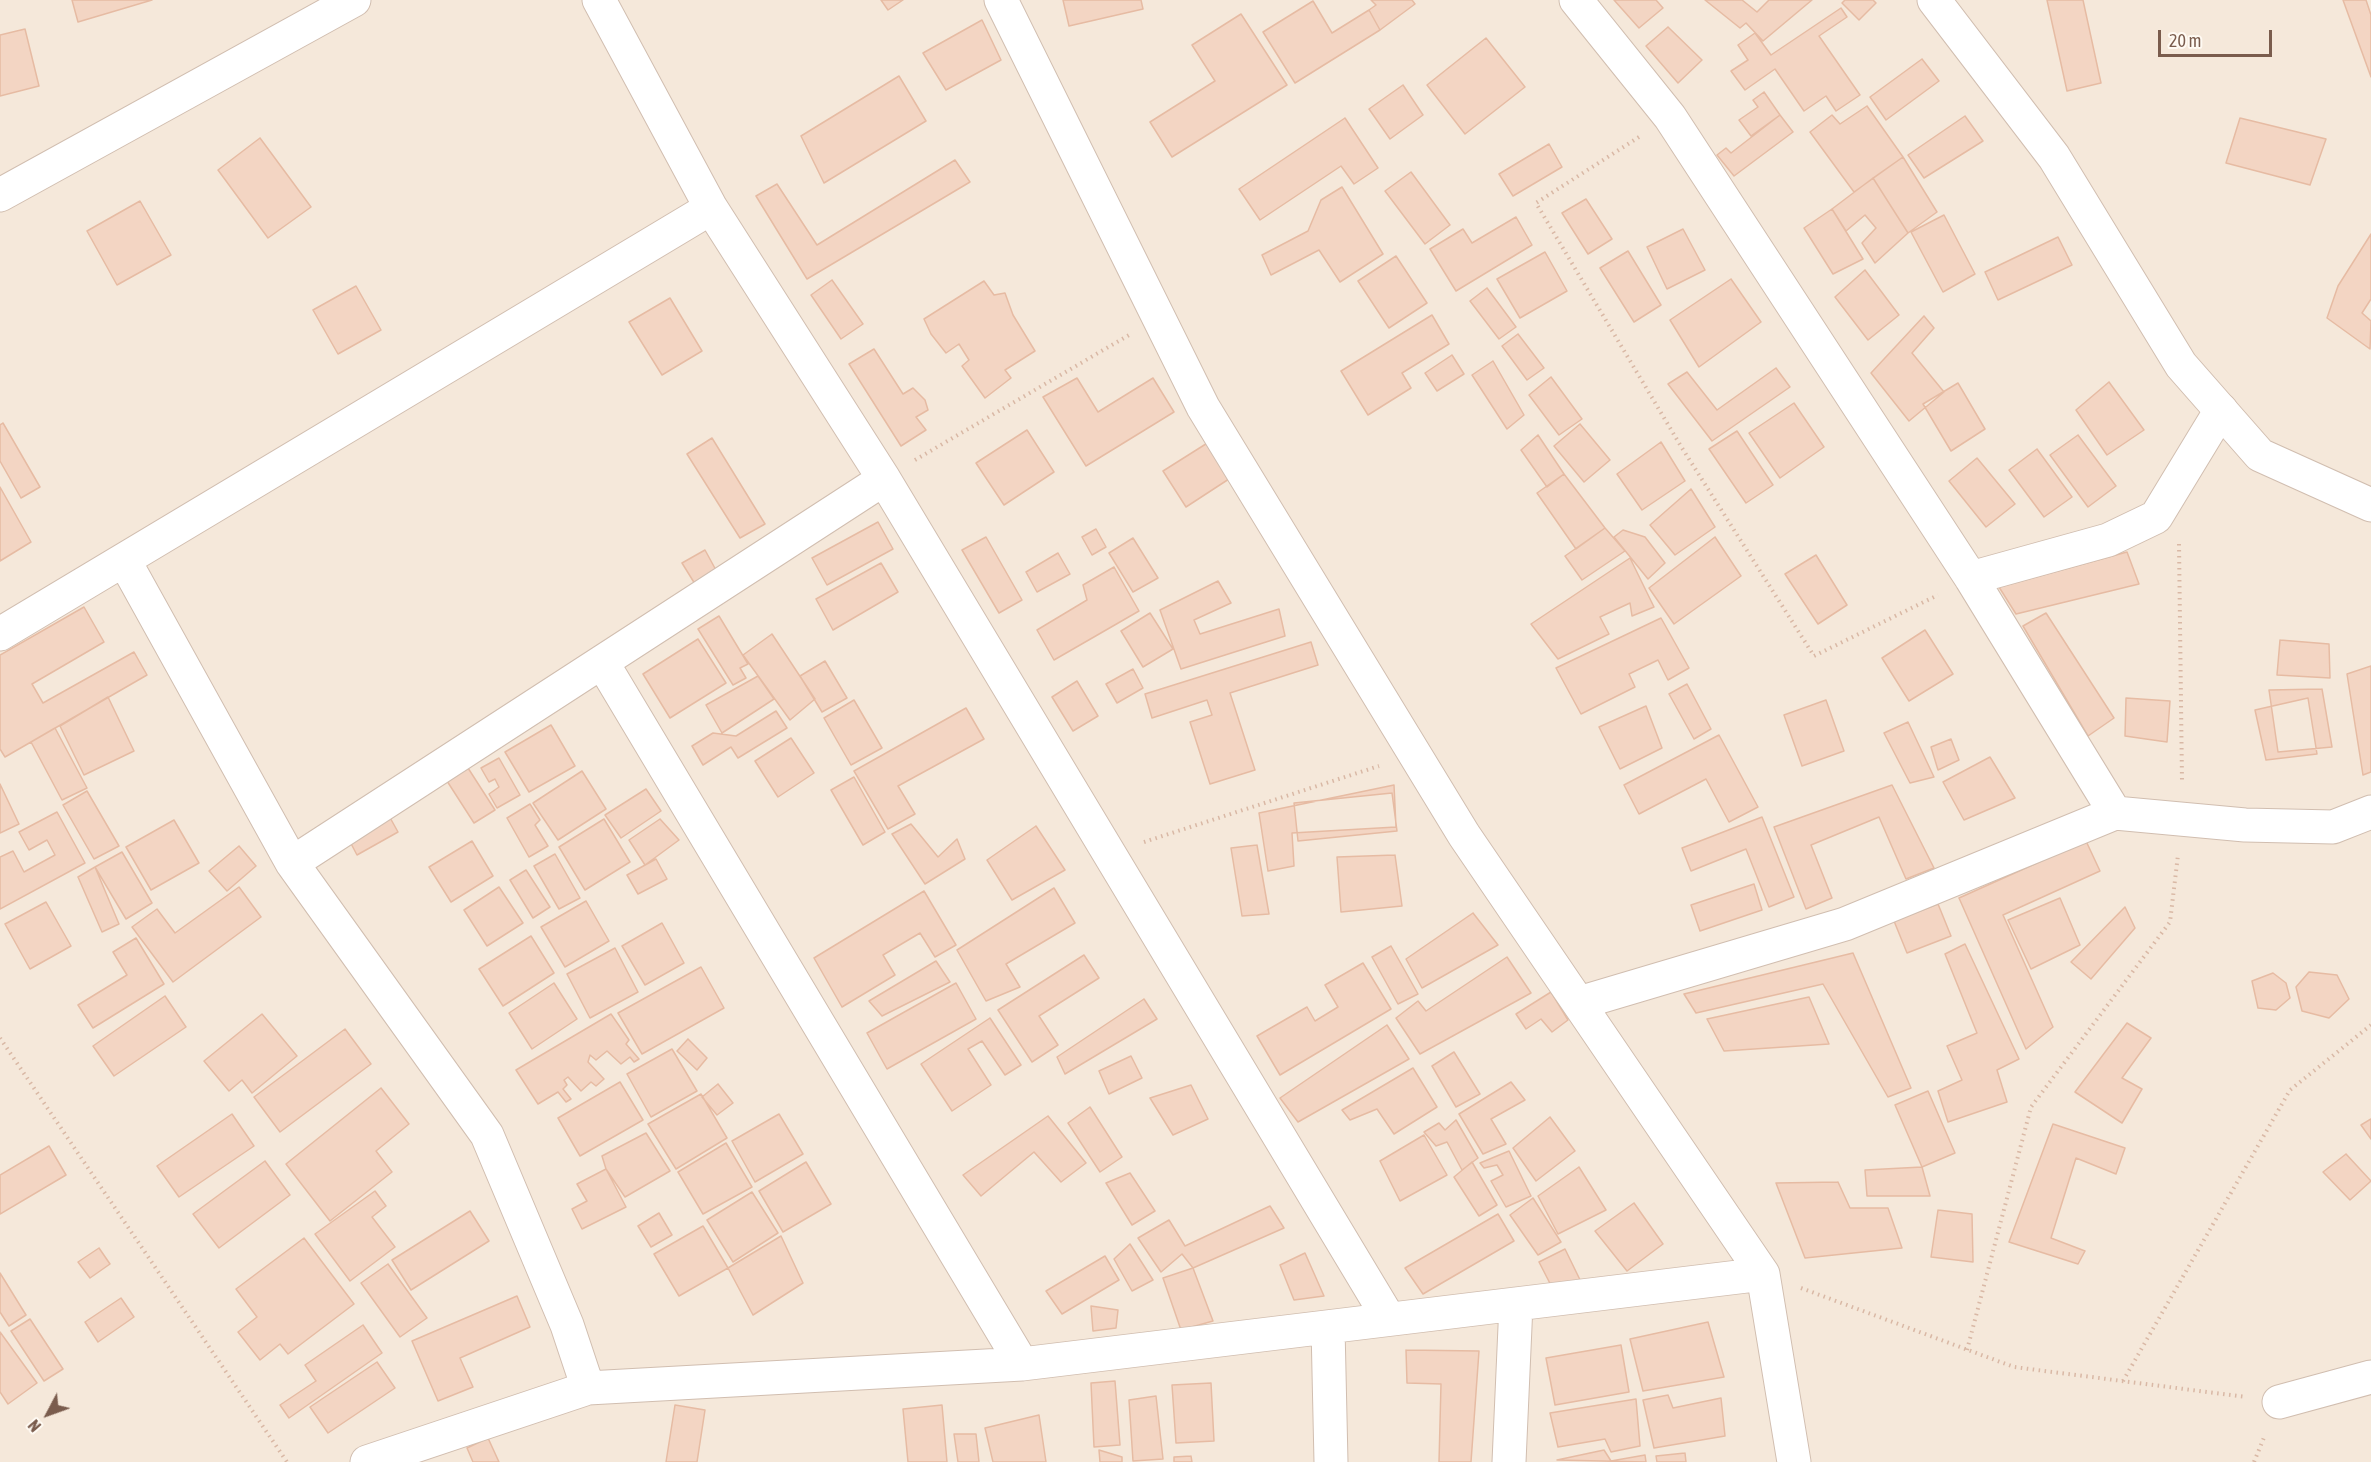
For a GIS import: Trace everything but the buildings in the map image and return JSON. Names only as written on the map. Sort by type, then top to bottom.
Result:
[{"type":"street","points":[[0,195],[354,0]]},
{"type":"street","points":[[599,0],[711,208],[884,478],[1389,1319]]},
{"type":"street","points":[[1001,0],[1203,407],[1464,835],[1764,1274],[1794,1462]]},
{"type":"street","points":[[1576,0],[1670,117],[1971,578],[2115,813]]},
{"type":"street","points":[[1934,0],[2054,157],[2181,364],[2260,455],[2371,505]]},
{"type":"street","points":[[0,634],[711,208]]},
{"type":"street","points":[[1971,578],[2108,540],[2156,517],[2221,410]]},
{"type":"street","points":[[292,863],[884,478]]},
{"type":"street","points":[[124,560],[292,863],[487,1135],[567,1325],[588,1388]]},
{"type":"street","points":[[602,662],[1022,1364]]},
{"type":"street","points":[[1579,1003],[1845,924],[2115,813],[2245,825],[2333,827],[2371,812]]},
{"type":"street","points":[[367,1462],[588,1388],[1022,1364],[1764,1274]]},
{"type":"street","points":[[1509,1462],[1516,1304]]},
{"type":"street","points":[[1328,1326],[1331,1462]]},
{"type":"street","points":[[2279,1402],[2371,1377]]},
{"type":"path","points":[[1670,117],[1536,203],[1682,448],[1814,656],[1971,578]]},
{"type":"path","points":[[884,478],[1159,318]]},
{"type":"path","points":[[1967,1350],[2031,1107],[2169,922],[2182,819],[2179,538]]},
{"type":"path","points":[[1109,853],[1415,754]]},
{"type":"path","points":[[2123,1381],[2290,1090],[2371,1025]]},
{"type":"path","points":[[0,1038],[287,1462]]},
{"type":"path","points":[[1764,1274],[2014,1367],[2279,1402]]},
{"type":"shaded area","points":[[0,0],[2371,0],[2371,1462],[0,1462]]}]
